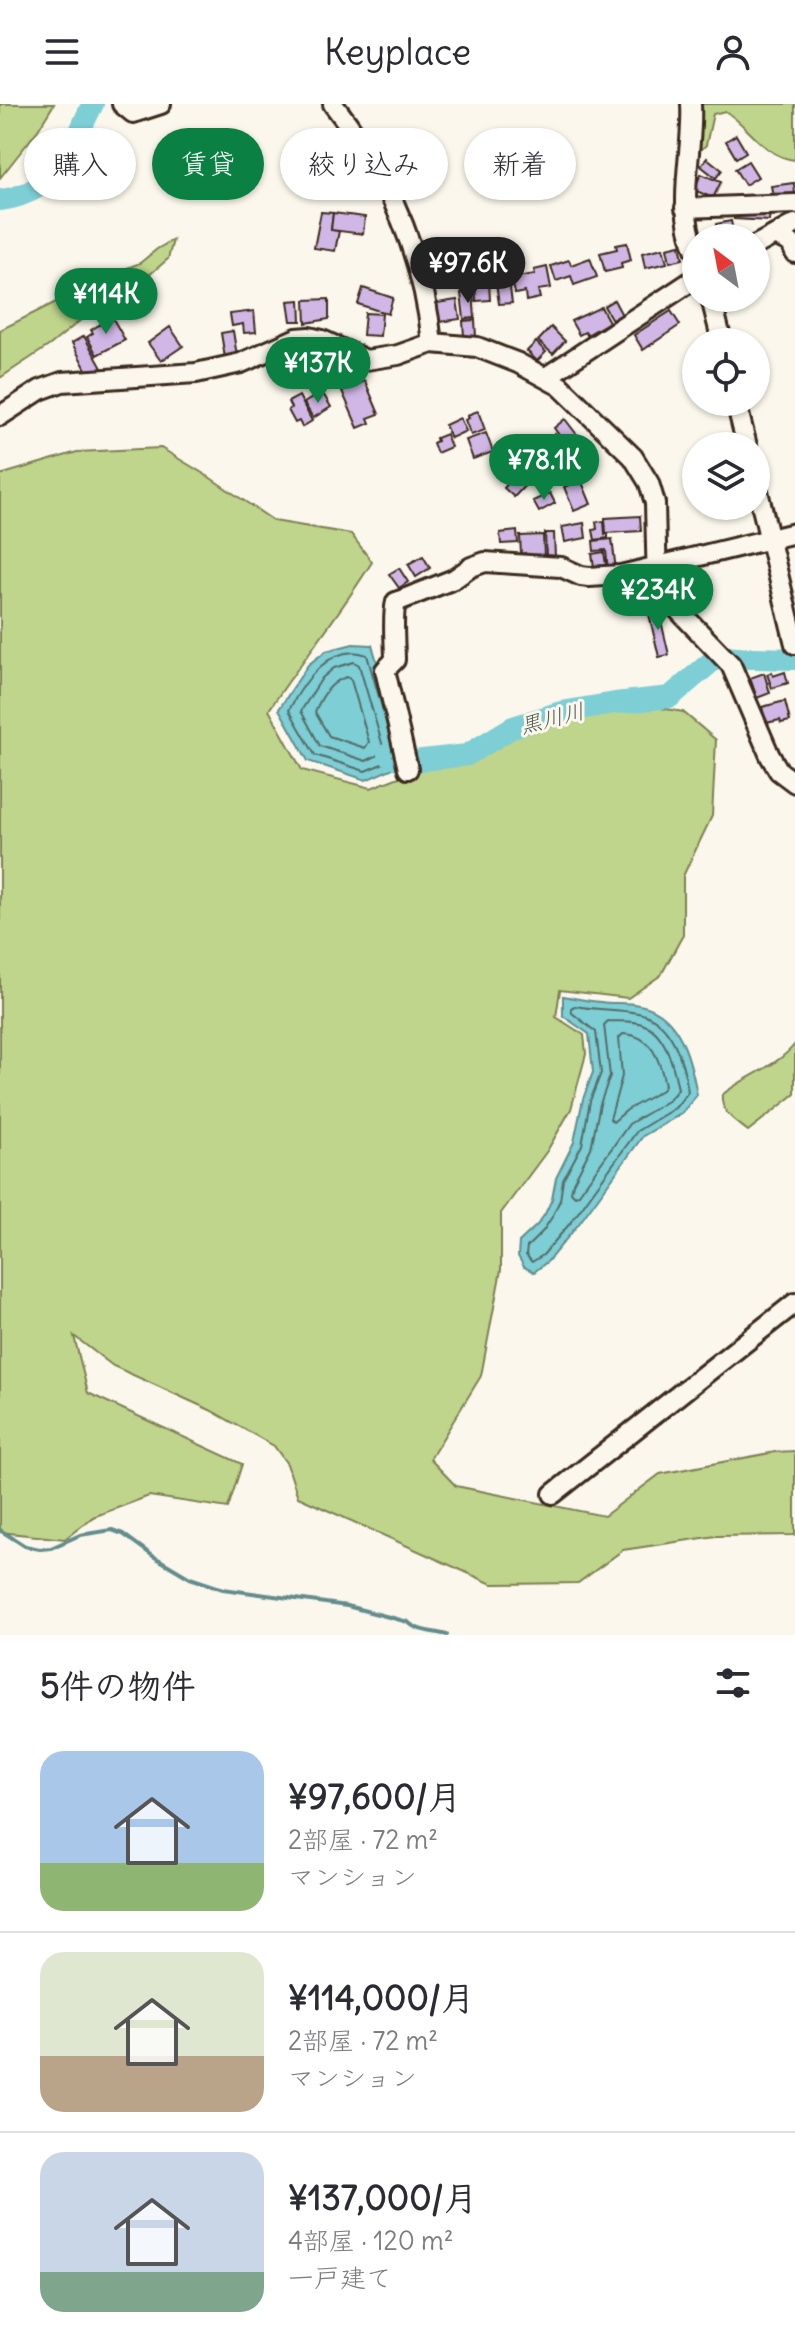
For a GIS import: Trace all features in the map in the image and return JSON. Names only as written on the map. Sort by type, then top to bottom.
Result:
[{"type":"street","points":[[122,104],[133,113],[161,104]]},
{"type":"street","points":[[333,104],[374,162],[393,198],[417,259],[432,343]]},
{"type":"street","points":[[688,224],[685,208],[691,104]]},
{"type":"street","points":[[685,208],[795,204]]},
{"type":"street","points":[[770,238],[795,224]]},
{"type":"street","points":[[775,235],[791,243],[795,253]]},
{"type":"street","points":[[546,377],[682,287]]},
{"type":"street","points":[[0,416],[40,390],[62,382],[196,373],[241,363],[297,338],[309,337],[366,360],[398,355],[432,343],[485,350],[546,377],[560,386],[633,457],[649,483],[655,503],[657,588],[731,665],[770,756],[779,771],[795,783]]},
{"type":"street","points":[[765,520],[795,644]]},
{"type":"street","points":[[408,769],[385,670],[395,660],[393,612],[396,602],[454,579],[485,562],[561,567],[589,577],[621,575],[795,533]]},
{"type":"street","points":[[553,1494],[795,1303]]},
{"type":"green space","points":[[0,104],[54,104],[39,128],[24,128],[24,148],[0,178]]},
{"type":"green space","points":[[693,104],[795,104],[795,160],[774,153],[725,111],[713,114],[706,145],[702,149],[697,147]]},
{"type":"green space","points":[[173,240],[168,259],[134,288],[87,315],[50,345],[0,378],[0,330],[140,263]]},
{"type":"green space","points":[[161,448],[274,521],[351,534],[372,562],[269,710],[302,770],[371,788],[422,768],[467,764],[508,734],[638,704],[683,712],[716,740],[712,816],[683,876],[683,935],[661,975],[628,998],[560,990],[556,1017],[584,1035],[586,1054],[571,1109],[547,1151],[501,1213],[501,1270],[481,1376],[430,1459],[456,1486],[604,1516],[660,1474],[795,1451],[795,1535],[716,1536],[623,1550],[578,1583],[492,1584],[298,1497],[287,1464],[274,1446],[210,1410],[113,1366],[74,1336],[88,1393],[242,1464],[228,1508],[149,1496],[93,1517],[65,1539],[0,1532],[0,475],[77,452]]},
{"type":"green space","points":[[795,1044],[795,1094],[748,1131],[726,1112],[722,1095],[769,1066]]},
{"type":"water","points":[[353,644],[372,645],[407,762],[366,780],[308,761],[279,709],[308,665],[326,651]]},
{"type":"water","points":[[563,996],[639,1005],[665,1017],[674,1027],[687,1053],[697,1095],[681,1114],[643,1136],[578,1225],[548,1261],[534,1272],[524,1267],[518,1256],[519,1242],[537,1225],[552,1199],[556,1178],[574,1142],[583,1099],[593,1072],[589,1034],[563,1016]]},
{"type":"building","points":[[736,135],[746,152],[736,158],[726,141]]},
{"type":"building","points":[[707,158],[722,170],[716,178],[701,166]]},
{"type":"building","points":[[748,161],[758,177],[745,185],[735,169]]},
{"type":"building","points":[[701,174],[721,182],[713,198],[694,190]]},
{"type":"building","points":[[794,183],[795,194],[773,196],[771,186]]},
{"type":"building","points":[[735,208],[770,210],[769,221],[734,219]]},
{"type":"building","points":[[321,212],[333,213],[331,230],[339,231],[335,251],[314,248]]},
{"type":"building","points":[[333,213],[365,217],[363,234],[331,230]]},
{"type":"building","points":[[627,243],[631,260],[621,263],[622,268],[605,272],[600,253]]},
{"type":"building","points":[[680,245],[682,259],[670,262],[667,248]]},
{"type":"building","points":[[663,248],[667,263],[645,268],[642,253]]},
{"type":"building","points":[[590,258],[597,277],[574,285],[571,276],[556,281],[551,266],[569,260],[571,265]]},
{"type":"building","points":[[547,267],[551,288],[538,290],[540,298],[526,301],[525,292],[515,294],[512,278],[535,274],[534,270]]},
{"type":"building","points":[[509,281],[512,303],[499,304],[496,283]]},
{"type":"building","points":[[475,282],[489,282],[490,300],[476,301]]},
{"type":"building","points":[[363,288],[393,298],[388,314],[358,304]]},
{"type":"building","points":[[473,292],[475,318],[464,319],[461,293]]},
{"type":"building","points":[[329,299],[329,319],[306,323],[305,300]]},
{"type":"building","points":[[300,300],[301,321],[291,321],[288,301]]},
{"type":"building","points":[[457,300],[460,319],[439,322],[437,303]]},
{"type":"building","points":[[614,300],[622,315],[612,320],[604,306]]},
{"type":"building","points":[[601,307],[609,322],[587,335],[585,332],[579,335],[571,321]]},
{"type":"building","points":[[254,311],[256,332],[244,333],[243,324],[232,326],[230,314]]},
{"type":"building","points":[[671,311],[680,325],[643,350],[634,335]]},
{"type":"building","points":[[365,313],[382,314],[380,336],[363,335]]},
{"type":"building","points":[[112,317],[125,340],[97,355],[87,337],[93,333],[91,330]]},
{"type":"building","points":[[475,320],[476,337],[464,337],[463,321]]},
{"type":"building","points":[[170,327],[183,346],[161,361],[148,343]]},
{"type":"building","points":[[551,327],[565,341],[553,354],[538,341]]},
{"type":"building","points":[[233,331],[237,356],[225,358],[221,333]]},
{"type":"building","points":[[84,336],[102,368],[89,375],[72,343]]},
{"type":"building","points":[[536,342],[546,352],[537,361],[527,351]]},
{"type":"building","points":[[307,354],[310,377],[290,381],[286,357]]},
{"type":"building","points":[[357,364],[363,379],[353,384],[346,369]]},
{"type":"building","points":[[365,381],[379,414],[368,418],[370,423],[358,428],[342,391]]},
{"type":"building","points":[[322,392],[331,407],[313,418],[304,403]]},
{"type":"building","points":[[299,396],[312,421],[302,427],[299,421],[295,423],[288,410],[291,408],[288,402]]},
{"type":"building","points":[[478,411],[485,430],[471,435],[465,420],[469,418],[467,415]]},
{"type":"building","points":[[460,418],[466,431],[451,438],[445,425]]},
{"type":"building","points":[[565,419],[578,436],[566,445],[554,428]]},
{"type":"building","points":[[486,433],[493,452],[473,459],[466,440]]},
{"type":"building","points":[[446,434],[451,447],[437,453],[433,443],[437,441],[436,438]]},
{"type":"building","points":[[555,434],[563,444],[553,452],[545,442]]},
{"type":"building","points":[[526,456],[538,468],[531,475],[519,463]]},
{"type":"building","points":[[513,461],[532,478],[514,497],[504,488],[510,481],[501,473]]},
{"type":"building","points":[[573,464],[578,474],[565,480],[560,469]]},
{"type":"building","points":[[581,480],[591,504],[574,511],[564,487]]},
{"type":"building","points":[[550,493],[555,503],[539,512],[533,501]]},
{"type":"building","points":[[640,516],[641,531],[606,533],[605,518]]},
{"type":"building","points":[[604,521],[608,538],[595,540],[593,530],[597,529],[596,522]]},
{"type":"building","points":[[584,523],[586,538],[565,542],[562,527]]},
{"type":"building","points":[[517,531],[518,543],[501,544],[500,533]]},
{"type":"building","points":[[545,533],[554,533],[555,557],[546,557]]},
{"type":"building","points":[[543,535],[544,557],[525,558],[525,553],[521,554],[520,536]]},
{"type":"building","points":[[612,539],[616,570],[608,571],[606,550],[594,551],[593,541]]},
{"type":"building","points":[[604,552],[607,571],[595,573],[592,554]]},
{"type":"building","points":[[423,556],[430,568],[416,577],[408,564]]},
{"type":"building","points":[[399,568],[408,582],[399,588],[389,574]]},
{"type":"building","points":[[658,608],[669,655],[659,657],[648,610]]},
{"type":"building","points":[[772,672],[773,676],[785,672],[788,683],[772,688],[767,674]]},
{"type":"building","points":[[764,673],[770,693],[757,698],[750,678]]},
{"type":"building","points":[[785,701],[790,721],[766,723],[762,707]]},
{"type":"waterway","points":[[0,200],[30,191],[56,173],[72,151],[93,104]]},
{"type":"waterway","name":"黒川川","points":[[388,754],[405,762],[467,755],[513,727],[561,712],[670,697],[717,657],[795,659]]},
{"type":"waterway","points":[[0,1530],[25,1546],[40,1549],[51,1548],[80,1535],[112,1530],[190,1578],[223,1589],[347,1606],[447,1635]]}]
